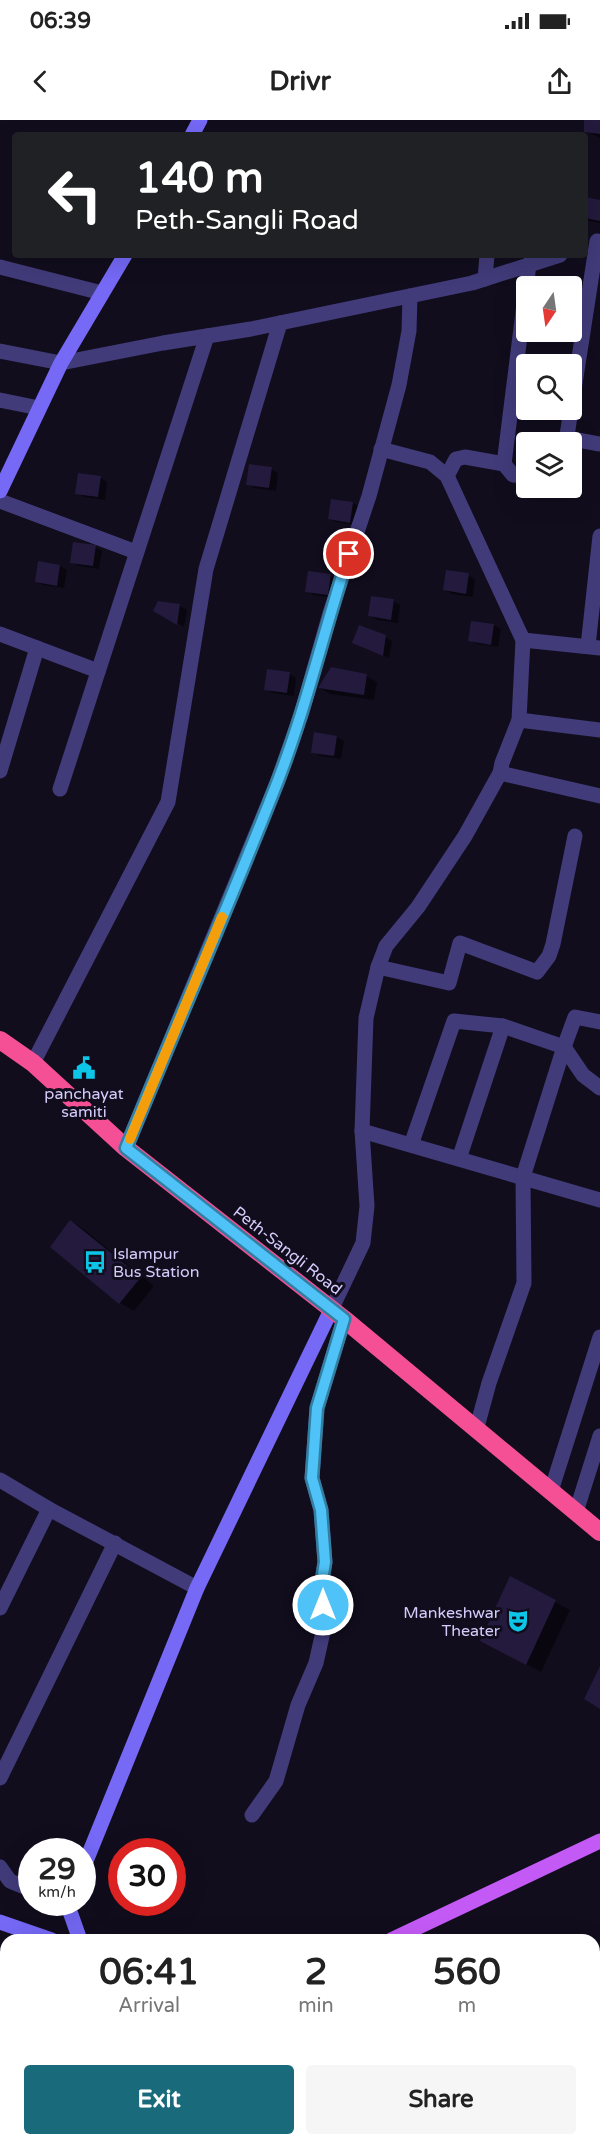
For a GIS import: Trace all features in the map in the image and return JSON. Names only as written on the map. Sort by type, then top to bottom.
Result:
[{"type":"highway","name":"Peth-Sangli Road","points":[[0,1040],[33,1063],[126,1148],[338,1314],[477,1427],[600,1532]]},
{"type":"main road","points":[[404,1934],[600,1840]]},
{"type":"street","points":[[568,432],[594,242]]},
{"type":"street","points":[[0,491],[61,363],[123,258]]},
{"type":"street","points":[[485,279],[487,258]]},
{"type":"street","points":[[0,351],[61,363],[280,323],[410,296],[485,279],[550,258]]},
{"type":"street","points":[[504,464],[529,264]]},
{"type":"street","points":[[0,267],[102,293]]},
{"type":"street","points":[[126,1148],[277,783],[301,715],[330,612],[369,496],[399,385],[409,331],[410,296]]},
{"type":"street","points":[[33,1063],[168,802],[206,569],[280,323]]},
{"type":"street","points":[[60,789],[207,336]]},
{"type":"street","points":[[0,400],[39,408]]},
{"type":"street","points":[[582,442],[600,444]]},
{"type":"street","points":[[252,1815],[276,1781],[298,1705],[316,1663],[325,1623],[321,1587],[325,1562],[321,1510],[312,1478],[312,1466],[317,1408],[338,1314],[363,1243],[367,1206],[362,1131],[366,1018],[378,967],[386,946],[418,907],[465,836],[500,773],[519,720],[523,640],[447,476],[430,462],[381,449]]},
{"type":"street","points":[[447,476],[456,459],[465,457],[504,464],[513,475],[516,475]]},
{"type":"street","points":[[0,501],[136,552]]},
{"type":"street","points":[[523,640],[594,647],[600,536]]},
{"type":"street","points":[[0,634],[98,671]]},
{"type":"street","points":[[0,771],[37,648]]},
{"type":"street","points":[[519,720],[600,730]]},
{"type":"street","points":[[500,773],[600,796]]},
{"type":"street","points":[[378,967],[449,983],[460,943],[537,972],[549,956],[575,836]]},
{"type":"street","points":[[477,1427],[489,1383],[524,1283],[523,1178],[575,1017],[600,1022]]},
{"type":"street","points":[[411,1145],[454,1021],[502,1026],[564,1047],[583,1075],[600,1088]]},
{"type":"street","points":[[459,1159],[502,1026]]},
{"type":"street","points":[[362,1131],[600,1200]]},
{"type":"street","points":[[95,1838],[197,1588],[338,1314]]},
{"type":"street","points":[[551,1491],[600,1337]]},
{"type":"street","points":[[576,1512],[600,1436]]},
{"type":"street","points":[[0,1480],[49,1509],[197,1588]]},
{"type":"street","points":[[0,1608],[49,1509]]},
{"type":"street","points":[[0,1778],[115,1543]]},
{"type":"street","points":[[0,1867],[10,1881],[18,1884]]},
{"type":"street","points":[[71,1916],[78,1934]]},
{"type":"street","points":[[0,1922],[35,1934]]},
{"type":"building","points":[[584,120],[600,120],[600,134],[584,132]]},
{"type":"building","points":[[588,198],[600,200],[600,221],[588,219]]},
{"type":"building","points":[[249,464],[272,467],[269,488],[246,485]]},
{"type":"building","points":[[78,473],[101,476],[98,497],[75,494]]},
{"type":"building","points":[[331,499],[353,502],[350,523],[328,519]]},
{"type":"building","points":[[73,542],[96,545],[93,566],[70,563]]},
{"type":"building","points":[[38,561],[60,565],[57,586],[35,582]]},
{"type":"building","points":[[446,570],[469,573],[466,594],[443,590]]},
{"type":"building","points":[[308,571],[331,574],[328,595],[305,592]]},
{"type":"building","points":[[371,596],[394,599],[391,620],[368,616]]},
{"type":"building","points":[[158,601],[180,604],[177,625],[153,611]]},
{"type":"building","points":[[471,621],[494,624],[491,645],[468,641]]},
{"type":"building","points":[[359,625],[386,635],[383,656],[352,643]]},
{"type":"building","points":[[331,667],[367,674],[364,695],[318,688]]},
{"type":"building","points":[[267,669],[290,672],[287,693],[264,690]]},
{"type":"building","points":[[314,732],[337,736],[334,756],[311,753]]},
{"type":"building","name":"Islampur Bus Station","points":[[70,1220],[141,1277],[119,1304],[50,1247]]},
{"type":"building","name":"Mankeshwar Theater","points":[[510,1576],[556,1600],[526,1665],[480,1641]]},
{"type":"building","points":[[600,1666],[600,1709],[584,1699]]},
{"type":"slow traffic","points":[[130,1139],[222,917]]},
{"type":"place","name":"panchayat samiti","points":[[84,1068]]},
{"type":"place","name":"Islampur Bus Station","points":[[95,1262]]},
{"type":"place","name":"Mankeshwar Theater","points":[[518,1621]]},
{"type":"route","points":[[323,1605],[321,1587],[325,1562],[321,1510],[312,1478],[317,1408],[344,1319],[126,1148],[277,783],[301,715],[349,554]]}]
